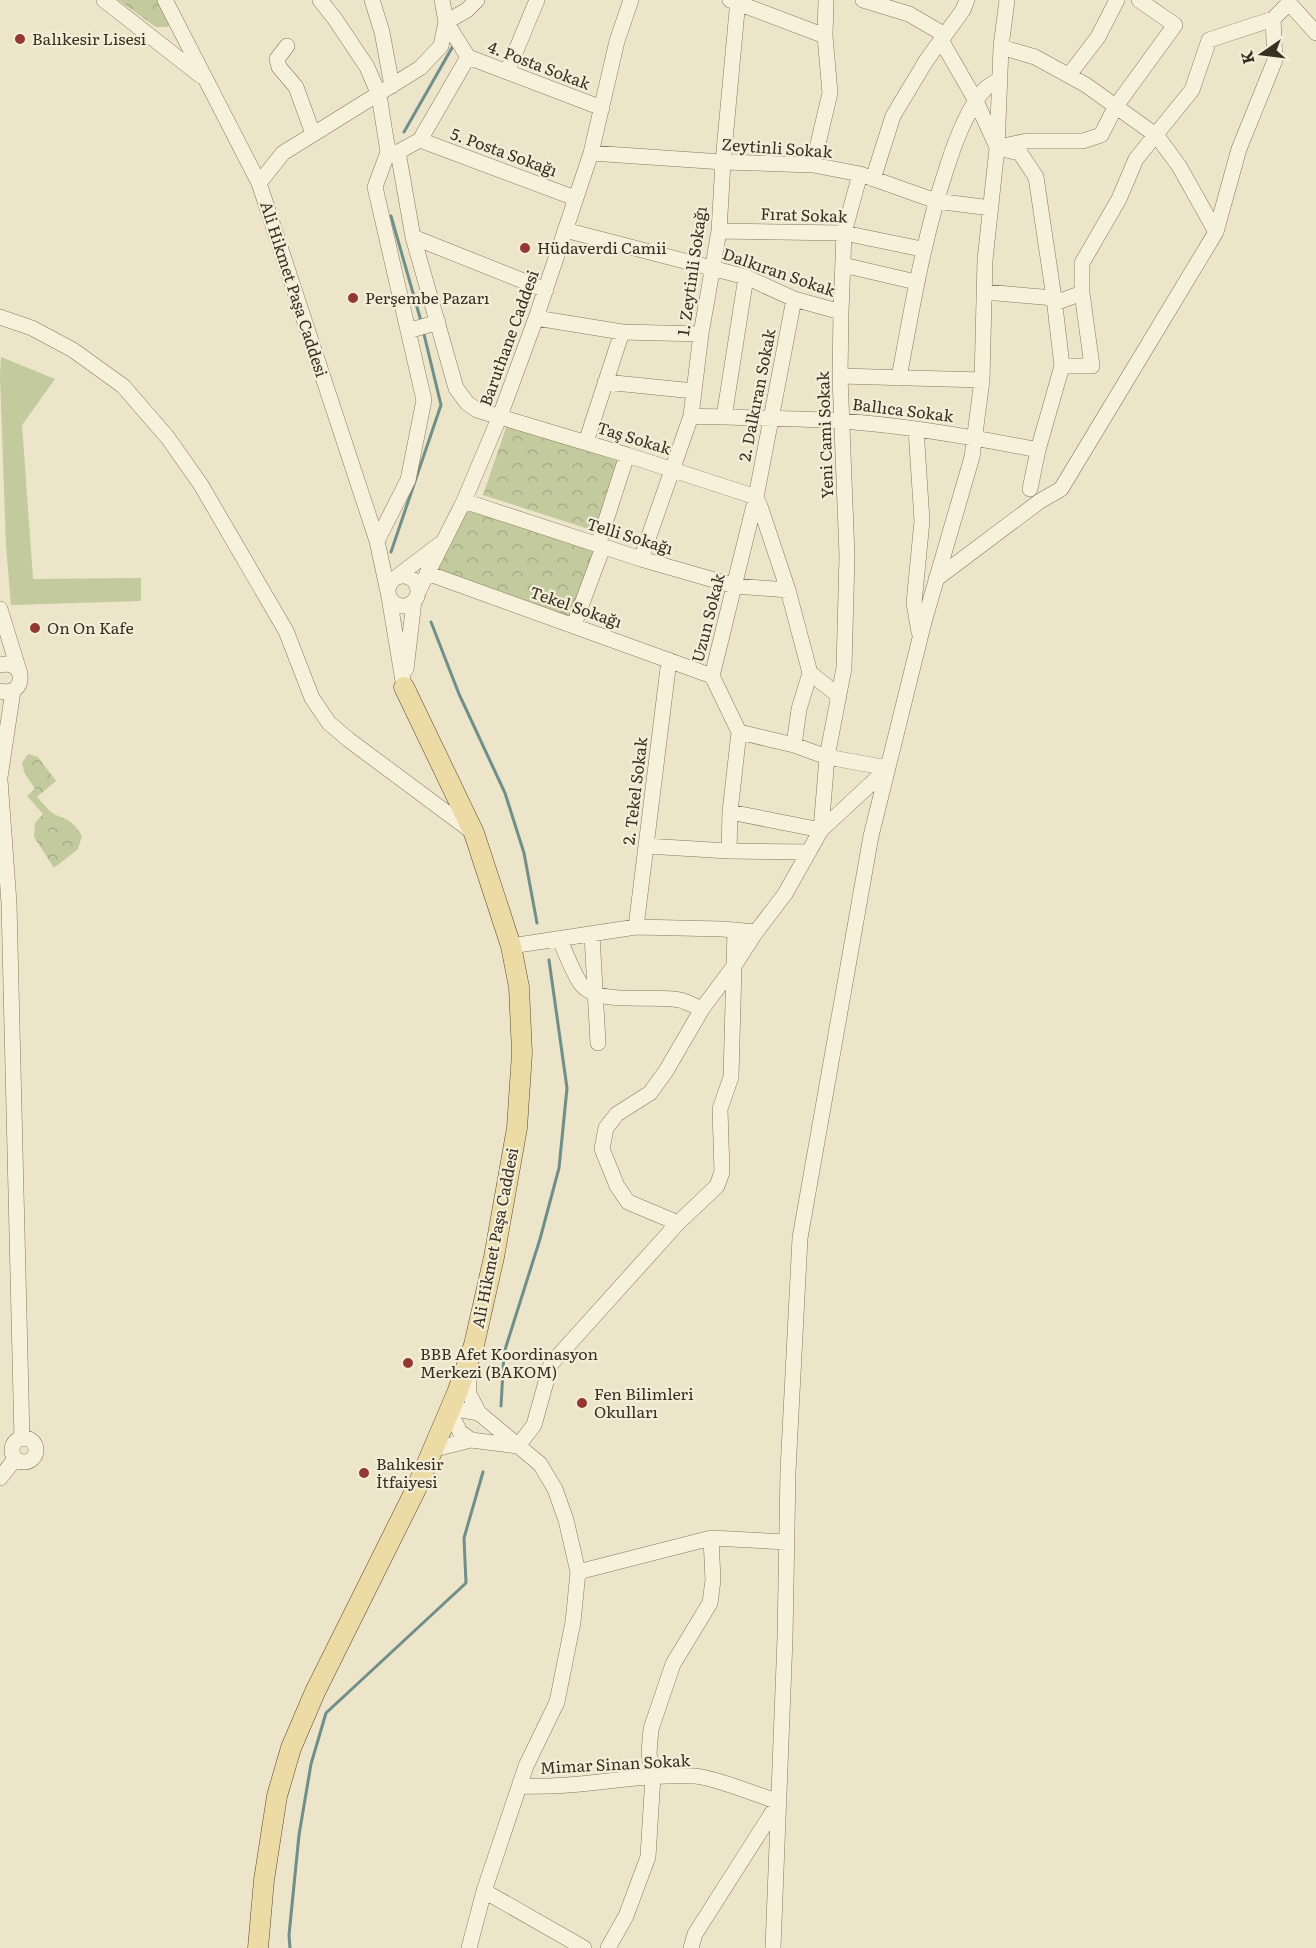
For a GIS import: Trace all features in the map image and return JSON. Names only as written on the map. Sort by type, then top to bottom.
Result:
[{"type":"main road","name":"Ali Hikmet Paşa Caddesi","points":[[258,1948],[265,1870],[277,1797],[291,1748],[315,1692],[435,1449],[450,1412],[474,1345],[494,1257],[517,1128],[522,1053],[519,987],[511,946],[474,833],[404,687]]},
{"type":"street","points":[[104,0],[205,80]]},
{"type":"street","name":"Ali Hikmet Paşa Caddesi","points":[[165,0],[259,183],[377,541],[390,589],[404,687]]},
{"type":"street","name":"Taş Sokak","points":[[320,0],[367,67],[379,95],[413,237],[456,388],[467,403],[477,410],[586,442],[756,497]]},
{"type":"street","points":[[372,0],[382,32],[392,86]]},
{"type":"street","points":[[259,183],[283,153],[420,68],[441,46],[446,22],[442,0]]},
{"type":"street","points":[[446,22],[467,10],[477,0]]},
{"type":"street","points":[[507,72],[537,0]]},
{"type":"street","name":"Baruthane Caddesi","points":[[404,687],[416,596],[464,501],[500,416],[536,318],[591,153],[617,41],[631,0]]},
{"type":"street","points":[[813,165],[830,93],[825,36],[826,0]]},
{"type":"street","points":[[863,0],[909,14],[943,37],[997,147]]},
{"type":"street","name":"Yeni Cami Sokak","points":[[820,830],[826,757],[844,668],[847,556],[840,376],[844,233],[893,116],[926,61],[963,10],[967,0]]},
{"type":"street","points":[[773,1948],[788,1471],[800,1238],[871,836],[920,638],[972,457],[982,380],[986,260],[997,147],[1001,47],[1007,0]]},
{"type":"street","points":[[1069,75],[1098,37],[1117,0]]},
{"type":"street","points":[[997,147],[1027,141],[1083,141],[1101,135],[1116,106],[1175,25],[1139,0]]},
{"type":"street","points":[[735,1],[825,36]]},
{"type":"street","name":"1. Zeytinli Sokağı","points":[[640,559],[691,416],[701,334],[719,231],[735,1]]},
{"type":"street","points":[[1062,366],[1092,366],[1082,293],[1082,262],[1119,199],[1136,159],[1192,90],[1209,40],[1273,19],[1288,2],[1316,33]]},
{"type":"street","points":[[936,579],[1040,501],[1061,489],[1216,232],[1239,149],[1275,60],[1273,19]]},
{"type":"street","name":"4. Posta Sokak","points":[[446,22],[468,57],[602,108]]},
{"type":"street","points":[[287,46],[277,60],[279,67],[296,87],[313,134]]},
{"type":"street","points":[[1001,47],[1035,57],[1069,75],[1156,136],[1179,166],[1216,232]]},
{"type":"street","points":[[377,541],[408,480],[424,400],[375,187],[393,152],[420,140],[468,57]]},
{"type":"street","points":[[898,378],[922,249],[957,138],[976,101],[986,88],[1000,79]]},
{"type":"street","name":"5. Posta Sokağı","points":[[420,140],[575,198]]},
{"type":"street","points":[[997,147],[1020,153],[1036,177],[1062,366],[1038,450],[1030,489]]},
{"type":"street","name":"Zeytinli Sokak","points":[[591,153],[723,162],[813,165],[867,177],[936,201],[991,208]]},
{"type":"street","name":"Dalkıran Sokak","points":[[565,230],[746,277],[794,299],[841,312]]},
{"type":"street","name":"Fırat Sokak","points":[[719,231],[844,233],[922,249]]},
{"type":"street","points":[[413,237],[546,290]]},
{"type":"street","points":[[843,265],[916,282]]},
{"type":"street","points":[[724,417],[746,277]]},
{"type":"street","points":[[985,292],[1054,300],[1082,293]]},
{"type":"street","name":"2. Dalkıran Sokak","points":[[756,497],[794,299]]},
{"type":"street","points":[[0,317],[32,328],[73,350],[123,386],[168,438],[201,484],[286,631],[312,698],[329,723],[474,833]]},
{"type":"street","points":[[536,318],[622,332],[701,334]]},
{"type":"street","points":[[408,331],[438,322]]},
{"type":"street","points":[[586,442],[622,332]]},
{"type":"street","points":[[840,376],[982,380]]},
{"type":"street","points":[[605,382],[694,391]]},
{"type":"street","name":"Ballıca Sokak","points":[[691,416],[843,421],[975,437],[1038,450]]},
{"type":"street","points":[[916,429],[922,521],[914,603],[920,638]]},
{"type":"street","points":[[574,625],[627,455]]},
{"type":"street","points":[[756,497],[788,590],[810,674],[799,709],[794,745]]},
{"type":"street","name":"Uzun Sokak","points":[[739,732],[712,676],[756,497]]},
{"type":"street","name":"Telli Sokağı","points":[[464,501],[640,559],[735,586],[788,590]]},
{"type":"street","points":[[390,589],[442,543]]},
{"type":"street","name":"Tekel Sokağı","points":[[427,573],[712,676]]},
{"type":"street","points":[[402,576],[411,579],[417,587],[416,596],[405,606],[392,601],[390,589],[402,576]]},
{"type":"street","points":[[0,609],[20,674],[20,684],[6,691],[0,778],[9,903],[22,1439],[16,1441],[12,1448],[15,1459],[0,1478]]},
{"type":"street","name":"2. Tekel Sokak","points":[[636,927],[669,660]]},
{"type":"street","points":[[0,665],[11,664],[20,674]]},
{"type":"street","points":[[810,674],[839,696]]},
{"type":"street","points":[[729,851],[730,812],[739,732],[794,745],[826,757],[888,768]]},
{"type":"street","points":[[678,1223],[628,1202],[617,1186],[602,1149],[606,1128],[617,1114],[650,1093],[666,1071],[702,1009],[785,894],[820,830],[888,768]]},
{"type":"street","points":[[730,812],[820,830]]},
{"type":"street","points":[[646,846],[729,851],[809,852]]},
{"type":"street","points":[[511,946],[636,927],[756,932]]},
{"type":"street","points":[[518,1446],[534,1425],[551,1364],[678,1223],[717,1186],[722,1172],[720,1109],[731,1077],[735,930]]},
{"type":"street","points":[[592,935],[598,1043]]},
{"type":"street","points":[[560,940],[581,985],[596,994],[605,998],[642,997],[681,1000],[702,1009]]},
{"type":"street","points":[[468,1362],[469,1394],[479,1413],[540,1464],[555,1489],[566,1520],[578,1572],[573,1622],[557,1702],[526,1766],[484,1892],[469,1948]]},
{"type":"street","points":[[471,1440],[460,1432],[450,1412],[462,1410],[479,1413]]},
{"type":"street","points":[[435,1449],[471,1440],[518,1446]]},
{"type":"street","points":[[578,1572],[711,1538],[787,1542]]},
{"type":"street","points":[[608,1948],[626,1916],[648,1857],[653,1776],[649,1753],[651,1729],[673,1664],[710,1603],[713,1580],[711,1538]]},
{"type":"street","name":"Mimar Sinan Sokak","points":[[521,1786],[541,1787],[653,1776],[698,1776],[779,1802]]},
{"type":"street","points":[[691,1948],[695,1934],[779,1802]]},
{"type":"street","points":[[484,1892],[584,1948]]},
{"type":"green space","points":[[118,0],[158,0],[171,22],[168,27],[156,27]]},
{"type":"green space","points":[[1,357],[55,379],[22,425],[33,579],[141,578],[141,601],[11,605],[6,545]]},
{"type":"green space","points":[[507,425],[620,462],[598,532],[483,495]]},
{"type":"green space","points":[[464,501],[603,547],[574,625],[428,571]]},
{"type":"green space","points":[[28,754],[38,757],[56,781],[37,797],[53,814],[71,822],[82,836],[78,849],[54,868],[34,837],[35,823],[43,814],[27,796],[35,789],[24,772],[22,763]]},
{"type":"waterway","points":[[404,132],[453,46]]},
{"type":"waterway","points":[[391,216],[421,321]]},
{"type":"waterway","points":[[391,552],[441,405],[423,330]]},
{"type":"waterway","points":[[431,622],[459,694],[505,793],[524,853],[537,923]]},
{"type":"waterway","points":[[501,1406],[504,1353],[540,1239],[559,1168],[567,1088],[549,960]]},
{"type":"waterway","points":[[290,1948],[289,1935],[299,1835],[311,1764],[326,1713],[466,1583],[464,1538],[483,1472]]},
{"type":"place","name":"Balıkesir Lisesi","points":[[20,39]]},
{"type":"place","name":"Hüdaverdi Camii","points":[[525,248]]},
{"type":"place","name":"Perşembe Pazarı","points":[[353,298]]},
{"type":"place","name":"On On Kafe","points":[[35,628]]},
{"type":"place","name":"BBB Afet Koordinasyon Merkezi (BAKOM)","points":[[408,1363]]},
{"type":"place","name":"Fen Bilimleri Okulları","points":[[582,1403]]},
{"type":"place","name":"Balıkesir İtfaiyesi","points":[[364,1473]]}]
